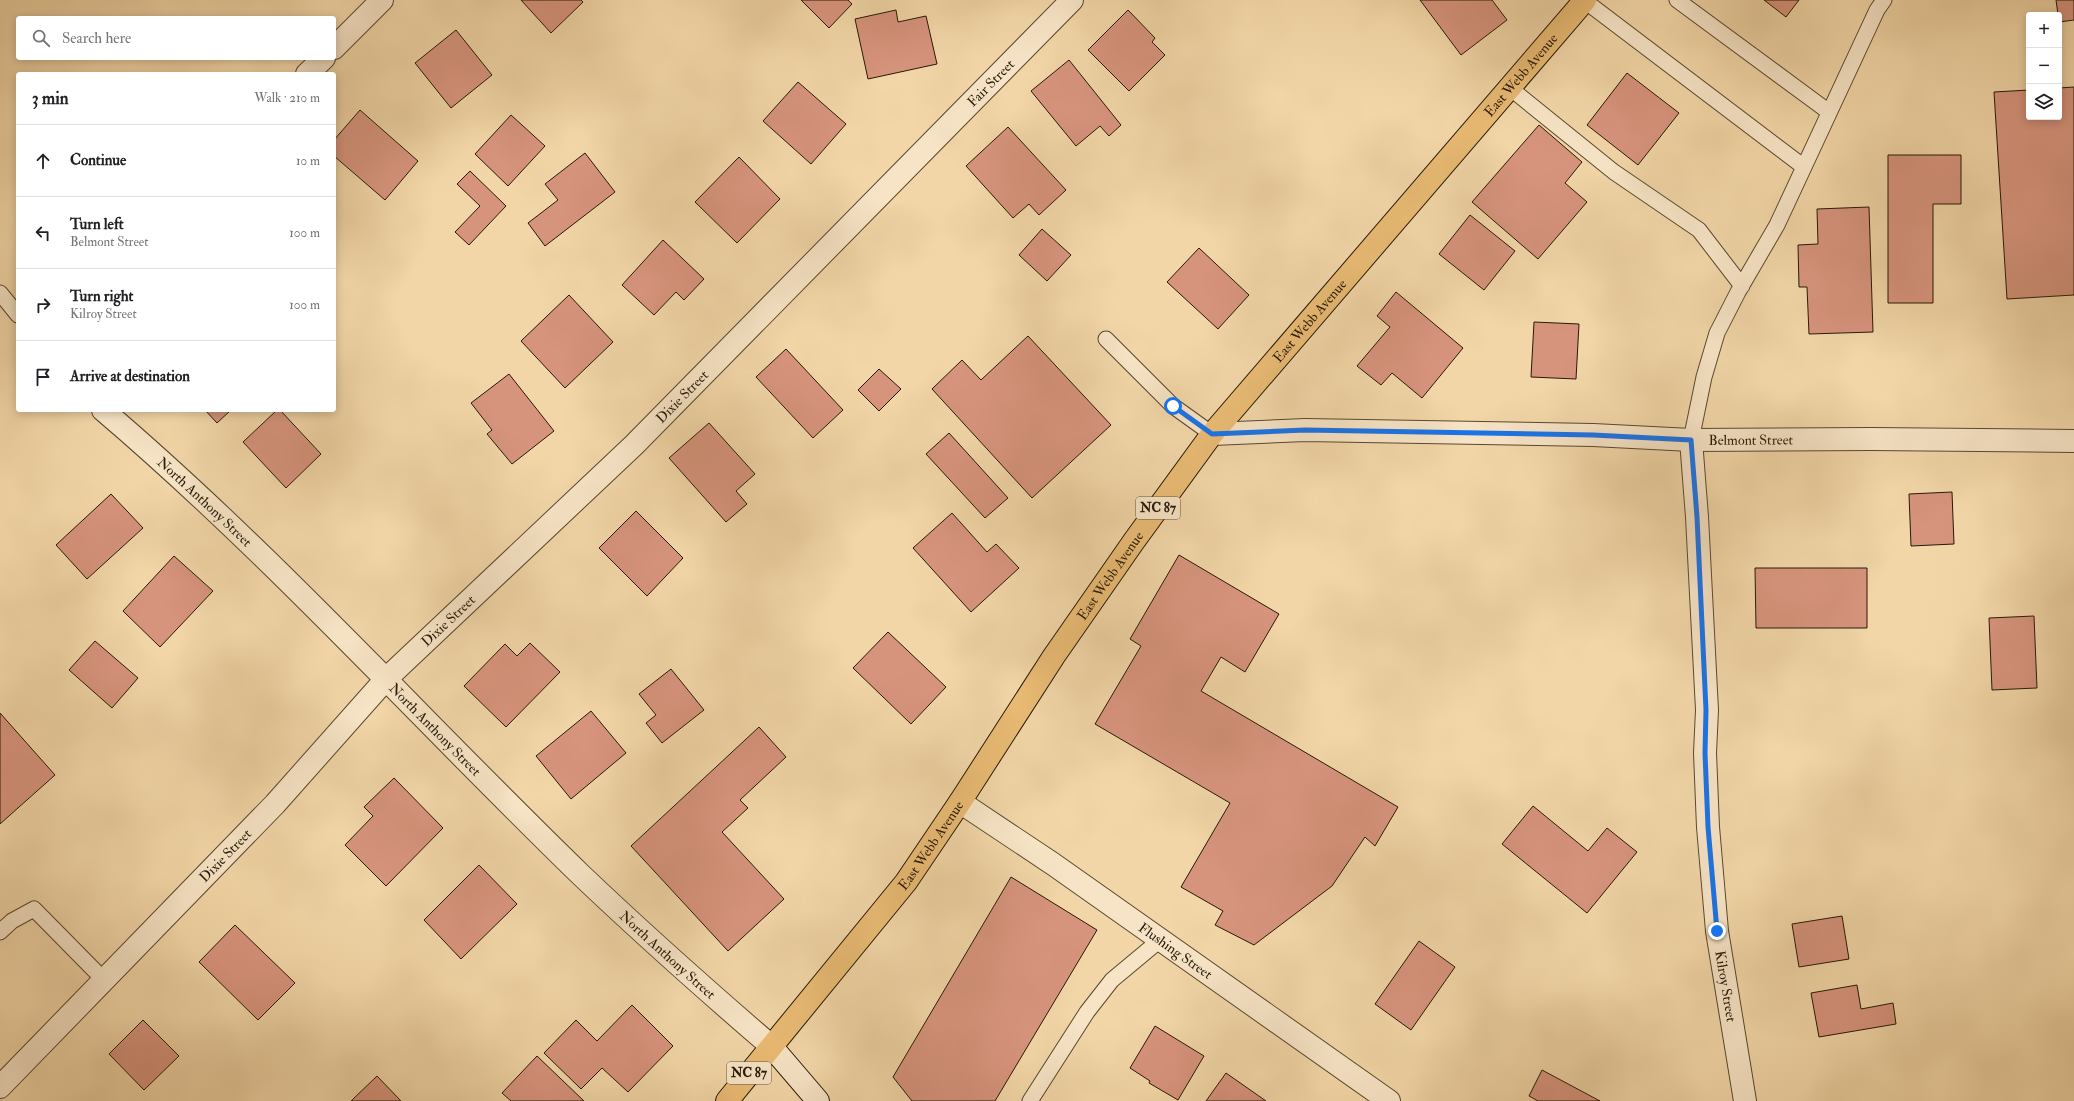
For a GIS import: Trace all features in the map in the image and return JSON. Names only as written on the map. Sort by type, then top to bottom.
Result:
[{"type":"highway","name":"East Webb Avenue","points":[[727,1101],[770,1046],[831,976],[906,882],[960,802],[1054,656],[1134,541],[1212,434],[1585,0]]},
{"type":"street","points":[[336,46],[382,0]]},
{"type":"street","name":"Fair Street","points":[[908,166],[1072,0]]},
{"type":"street","points":[[310,72],[322,60]]},
{"type":"street","name":"Dixie Street","points":[[0,1087],[275,804],[386,680],[634,445],[908,166]]},
{"type":"street","name":"North Anthony Street","points":[[105,412],[178,475],[581,875],[686,973],[770,1046],[818,1101]]},
{"type":"street","name":"Belmont Street","points":[[1212,434],[1305,430],[1593,435],[1691,440],[1871,439],[2074,441]]},
{"type":"street","name":"Kilroy Street","points":[[1691,440],[1697,517],[1706,710],[1705,753],[1708,827],[1717,931],[1745,1101]]},
{"type":"street","name":"Flushing Street","points":[[960,802],[1053,864],[1389,1101]]},
{"type":"lane","points":[[1585,0],[1804,167]]},
{"type":"lane","points":[[1677,0],[1829,112]]},
{"type":"lane","points":[[1691,440],[1704,378],[1717,333],[1742,286],[1778,226],[1829,112],[1877,10],[1884,0]]},
{"type":"lane","points":[[1510,88],[1614,172],[1699,230],[1742,286]]},
{"type":"lane","points":[[0,293],[16,313]]},
{"type":"lane","points":[[1106,339],[1173,406],[1212,434]]},
{"type":"lane","points":[[0,932],[12,921],[34,909],[103,980]]},
{"type":"lane","points":[[1030,1101],[1088,1012],[1112,980],[1160,940]]},
{"type":"building","points":[[521,0],[581,0],[583,2],[551,33]]},
{"type":"building","points":[[801,0],[848,0],[852,4],[829,28]]},
{"type":"building","points":[[1420,0],[1492,0],[1507,20],[1461,55]]},
{"type":"building","points":[[1764,0],[1799,0],[1786,17]]},
{"type":"building","points":[[2056,0],[2074,0],[2074,20],[2062,22],[2062,12],[2058,12]]},
{"type":"building","points":[[896,10],[898,22],[926,16],[937,64],[868,79],[855,19]]},
{"type":"building","points":[[1128,10],[1155,38],[1152,42],[1165,55],[1129,91],[1088,50]]},
{"type":"building","points":[[456,30],[492,75],[451,108],[415,63]]},
{"type":"building","points":[[1069,60],[1121,125],[1109,136],[1100,126],[1076,146],[1031,91]]},
{"type":"building","points":[[1627,73],[1679,113],[1638,165],[1587,125]]},
{"type":"building","points":[[798,82],[846,124],[811,164],[763,121]]},
{"type":"building","points":[[2074,87],[2074,295],[2007,299],[1994,92],[2026,90],[2026,120],[2062,120],[2062,88]]},
{"type":"building","points":[[360,110],[418,161],[385,200],[336,158],[336,138]]},
{"type":"building","points":[[511,115],[545,146],[508,186],[475,154]]},
{"type":"building","points":[[1539,125],[1582,162],[1565,183],[1587,202],[1538,259],[1472,202]]},
{"type":"building","points":[[1008,127],[1066,190],[1039,215],[1029,204],[1013,218],[966,166]]},
{"type":"building","points":[[585,153],[615,192],[545,246],[528,223],[558,200],[545,184]]},
{"type":"building","points":[[1888,155],[1961,155],[1961,204],[1933,204],[1933,303],[1888,303]]},
{"type":"building","points":[[739,157],[780,199],[737,243],[695,202]]},
{"type":"building","points":[[470,171],[506,206],[469,245],[455,232],[480,206],[457,184]]},
{"type":"building","points":[[1869,207],[1873,332],[1809,334],[1807,287],[1799,287],[1798,245],[1818,244],[1817,209]]},
{"type":"building","points":[[1470,215],[1515,251],[1484,290],[1439,254]]},
{"type":"building","points":[[1042,229],[1071,255],[1047,281],[1019,255]]},
{"type":"building","points":[[663,240],[704,279],[684,300],[676,292],[654,315],[622,285]]},
{"type":"building","points":[[1199,248],[1249,295],[1218,329],[1167,282]]},
{"type":"building","points":[[1396,292],[1463,348],[1422,398],[1392,373],[1381,385],[1357,366],[1390,327],[1377,316]]},
{"type":"building","points":[[569,295],[613,342],[565,388],[521,341]]},
{"type":"building","points":[[1534,322],[1579,324],[1576,379],[1531,377]]},
{"type":"building","points":[[1028,336],[1111,425],[1032,498],[932,389],[962,360],[981,380]]},
{"type":"building","points":[[786,349],[843,410],[813,438],[756,377]]},
{"type":"building","points":[[879,369],[901,389],[879,411],[858,390]]},
{"type":"building","points":[[509,374],[554,431],[512,464],[487,434],[492,430],[471,403]]},
{"type":"building","points":[[207,412],[229,412],[217,423]]},
{"type":"building","points":[[275,412],[282,412],[321,454],[286,488],[243,442]]},
{"type":"building","points":[[709,423],[755,474],[736,491],[747,504],[726,522],[669,458]]},
{"type":"building","points":[[949,433],[1008,498],[985,518],[926,454]]},
{"type":"building","points":[[1952,492],[1954,544],[1911,546],[1909,494]]},
{"type":"building","points":[[111,494],[143,528],[87,579],[56,545]]},
{"type":"building","points":[[636,511],[683,558],[647,596],[599,548]]},
{"type":"building","points":[[952,513],[987,552],[996,544],[1019,568],[971,612],[913,548]]},
{"type":"building","points":[[1179,555],[1279,614],[1245,672],[1221,657],[1201,691],[1398,807],[1375,846],[1365,837],[1332,886],[1254,945],[1215,925],[1223,911],[1181,887],[1230,803],[1095,724],[1141,646],[1130,639]]},
{"type":"building","points":[[174,556],[213,591],[160,647],[123,611]]},
{"type":"building","points":[[1755,568],[1867,568],[1867,628],[1756,628]]},
{"type":"building","points":[[2034,616],[2037,688],[1992,690],[1989,618]]},
{"type":"building","points":[[888,632],[946,687],[911,724],[853,668]]},
{"type":"building","points":[[95,641],[138,678],[112,708],[69,670]]},
{"type":"building","points":[[530,643],[560,672],[506,727],[464,686],[505,644],[517,656]]},
{"type":"building","points":[[671,669],[704,710],[662,743],[646,723],[656,715],[639,694]]},
{"type":"building","points":[[591,711],[626,753],[571,799],[536,756]]},
{"type":"building","points":[[0,713],[55,775],[0,824]]},
{"type":"building","points":[[759,727],[786,757],[740,800],[748,808],[722,832],[784,899],[728,951],[631,846]]},
{"type":"building","points":[[394,778],[443,828],[386,886],[345,845],[373,816],[364,807]]},
{"type":"building","points":[[1533,806],[1588,851],[1607,828],[1637,852],[1587,913],[1502,844]]},
{"type":"building","points":[[479,865],[517,904],[461,959],[424,920]]},
{"type":"building","points":[[1011,877],[1097,930],[995,1101],[912,1101],[893,1077]]},
{"type":"building","points":[[1842,916],[1849,959],[1799,967],[1792,924]]},
{"type":"building","points":[[235,925],[295,983],[258,1020],[199,962]]},
{"type":"building","points":[[1419,941],[1455,967],[1411,1030],[1375,1004]]},
{"type":"building","points":[[1857,985],[1861,1009],[1893,1003],[1896,1024],[1819,1037],[1811,993]]},
{"type":"building","points":[[632,1005],[673,1046],[628,1092],[602,1068],[581,1089],[544,1053],[576,1020],[597,1041]]},
{"type":"building","points":[[143,1020],[179,1056],[144,1090],[109,1054]]},
{"type":"building","points":[[1155,1026],[1204,1056],[1178,1100],[1149,1083],[1150,1081],[1130,1068]]},
{"type":"building","points":[[537,1056],[584,1101],[511,1101],[502,1093]]},
{"type":"building","points":[[1542,1070],[1600,1101],[1538,1101],[1529,1096]]},
{"type":"building","points":[[1226,1073],[1266,1101],[1206,1101]]},
{"type":"building","points":[[377,1076],[401,1101],[351,1101]]},
{"type":"route","points":[[1173,406],[1212,434],[1305,430],[1392,433],[1593,435],[1691,440],[1697,517],[1700,614],[1706,710],[1705,753],[1708,827],[1717,931]]}]
